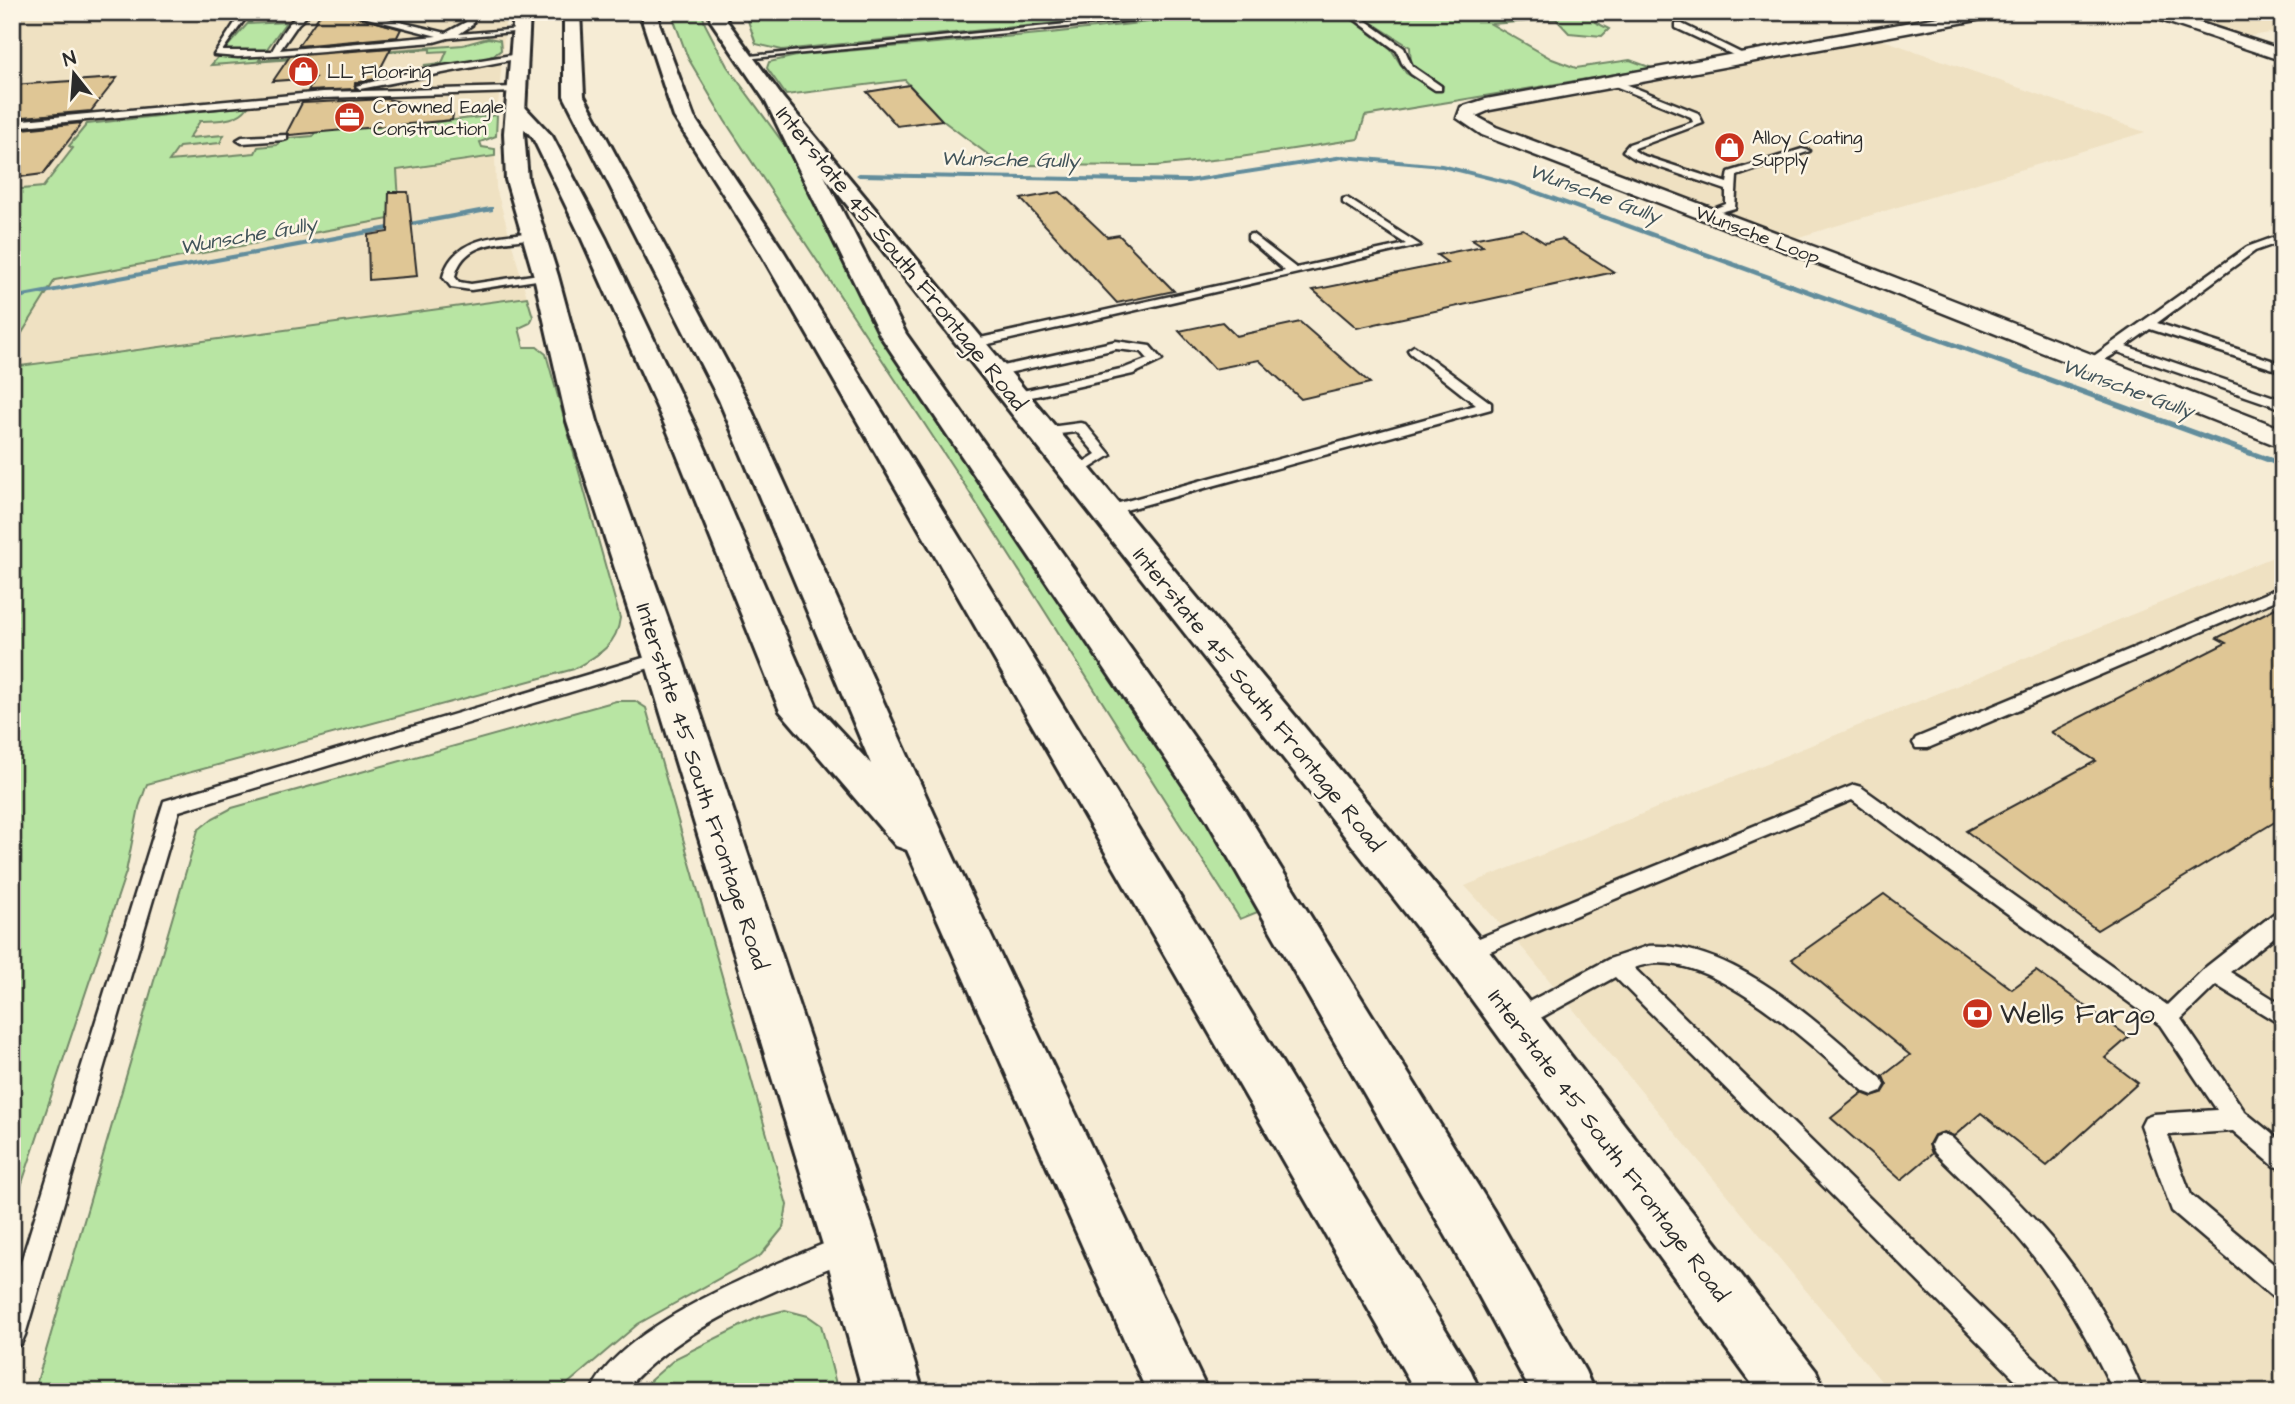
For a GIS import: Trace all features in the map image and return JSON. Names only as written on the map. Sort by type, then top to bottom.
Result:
[{"type":"main road","points":[[572,12],[574,96],[733,400],[932,858],[1178,1392]]},
{"type":"main road","points":[[651,12],[650,23],[684,117],[779,264],[1450,1392]]},
{"type":"main road","name":"Interstate 45 South Frontage Road","points":[[717,12],[719,21],[776,102],[1464,953],[1795,1392]]},
{"type":"main road","name":"Interstate 45 South Frontage Road","points":[[521,22],[514,134],[517,180],[546,275],[582,421],[663,658],[851,1245],[893,1392]]},
{"type":"main road","points":[[742,24],[745,57]]},
{"type":"main road","points":[[517,99],[542,136],[594,239],[683,432],[799,711],[932,858]]},
{"type":"main road","points":[[776,102],[893,335],[1222,809],[1473,1229],[1564,1392]]},
{"type":"street","name":"Wunsche Loop","points":[[1993,12],[1486,105],[1468,111],[1466,118],[1489,131],[2283,439]]},
{"type":"street","points":[[2151,12],[2283,55]]},
{"type":"lane","points":[[60,14],[81,12]]},
{"type":"lane","points":[[246,12],[217,53],[274,53],[413,42],[521,22]]},
{"type":"lane","points":[[274,53],[295,22],[307,12]]},
{"type":"lane","points":[[348,12],[364,16],[404,13]]},
{"type":"lane","points":[[380,16],[399,24],[450,36],[468,23],[473,12]]},
{"type":"lane","points":[[745,57],[1212,12]]},
{"type":"lane","points":[[1349,12],[1401,50],[1403,60],[1412,71],[1438,88]]},
{"type":"lane","points":[[399,24],[422,18]]},
{"type":"lane","points":[[1679,26],[1746,58]]},
{"type":"lane","points":[[323,95],[419,73],[518,56]]},
{"type":"lane","points":[[1614,82],[1695,115],[1698,123],[1632,146],[1628,151],[1688,175],[1731,188]]},
{"type":"lane","points":[[12,124],[323,95],[517,99]]},
{"type":"lane","points":[[242,140],[284,137]]},
{"type":"lane","points":[[1707,215],[1731,206],[1731,174],[1805,151]]},
{"type":"lane","points":[[971,344],[1415,245],[1347,201]]},
{"type":"lane","points":[[533,235],[472,246],[457,253],[450,265],[449,277],[455,285],[471,286],[546,275]]},
{"type":"lane","points":[[1252,237],[1294,272]]},
{"type":"lane","points":[[2090,363],[2117,347],[2251,248],[2283,237]]},
{"type":"lane","points":[[2148,324],[2283,368]]},
{"type":"lane","points":[[994,372],[1116,345],[1146,349],[1156,360],[1129,371],[1014,397]]},
{"type":"lane","points":[[2117,347],[2283,405]]},
{"type":"lane","points":[[1106,511],[1486,406],[1414,350]]},
{"type":"lane","points":[[1922,743],[2283,591]]},
{"type":"lane","points":[[12,1335],[171,806],[663,658]]},
{"type":"lane","points":[[1464,953],[1854,792],[2168,1018],[2236,1120],[2283,1158]]},
{"type":"lane","points":[[2168,1018],[2214,973],[2283,918]]},
{"type":"lane","points":[[1515,1021],[1617,965],[1654,954],[1711,965],[1763,995],[1873,1085]]},
{"type":"lane","points":[[1617,965],[2048,1392]]},
{"type":"lane","points":[[2214,973],[2283,1017]]},
{"type":"lane","points":[[2236,1120],[2154,1125],[2181,1203],[2283,1289]]},
{"type":"lane","points":[[1943,1145],[2016,1217],[2047,1253],[2075,1294],[2129,1392]]},
{"type":"lane","points":[[605,1392],[617,1376],[677,1328],[763,1284],[851,1245]]},
{"type":"shaded area","points":[[12,12],[506,12],[497,118],[96,184],[12,193]]},
{"type":"shaded area","points":[[2159,12],[2283,12],[2283,31],[2238,38]]},
{"type":"shaded area","points":[[1875,37],[2145,132],[1786,241],[1494,129],[1476,117],[1485,110]]},
{"type":"shaded area","points":[[495,156],[496,188],[527,297],[12,367],[12,349],[55,280],[400,217],[397,170]]},
{"type":"shaded area","points":[[2283,553],[2283,1392],[1890,1392],[1525,951],[1465,886]]},
{"type":"green space","points":[[258,12],[293,12],[256,15],[250,24],[286,22],[259,60],[463,45],[488,38],[500,40],[501,50],[476,61],[441,67],[424,65],[442,63],[447,51],[430,52],[430,49],[211,65]]},
{"type":"green space","points":[[671,12],[702,12],[705,24],[727,66],[786,147],[862,296],[1171,758],[1260,911],[1240,919],[966,487],[725,121],[688,58]]},
{"type":"green space","points":[[745,12],[1166,12],[782,50],[756,44]]},
{"type":"green space","points":[[1239,12],[1342,12],[1391,49],[1406,73],[1437,91],[1442,90],[1443,86],[1411,65],[1410,47],[1355,12],[1584,12],[1609,29],[1602,36],[1569,33],[1556,19],[1491,24],[1552,59],[1576,68],[1630,60],[1652,68],[1365,116],[1358,139],[1240,157],[1156,166],[1002,165],[942,120],[905,80],[786,95],[767,68],[769,62],[801,55],[1050,33]]},
{"type":"green space","points":[[248,107],[243,112],[232,118],[200,121],[189,138],[224,135],[220,143],[179,147],[169,161],[255,153],[258,147],[277,145],[280,139],[313,136],[315,132],[429,119],[430,123],[497,115],[496,136],[480,142],[482,147],[495,149],[495,156],[397,170],[400,217],[55,280],[12,349],[12,190],[43,187],[73,148],[69,146],[87,124]]},
{"type":"green space","points":[[527,297],[533,317],[530,323],[519,328],[524,347],[537,347],[546,354],[620,618],[615,636],[598,655],[574,669],[147,784],[139,807],[126,872],[12,1213],[12,367]]},
{"type":"green space","points":[[616,701],[635,701],[646,708],[787,1205],[783,1228],[761,1255],[638,1324],[558,1392],[34,1392],[198,830],[232,808]]},
{"type":"green space","points":[[785,1310],[808,1316],[821,1325],[838,1392],[637,1392],[676,1358],[759,1317]]},
{"type":"building","points":[[322,12],[342,12],[401,29],[397,37],[298,46]]},
{"type":"building","points":[[391,48],[375,79],[355,83],[355,89],[308,91],[315,78],[273,81],[290,56]]},
{"type":"building","points":[[117,78],[91,111],[12,118],[12,85]]},
{"type":"building","points":[[909,85],[942,120],[897,126],[867,92]]},
{"type":"building","name":"Crowned Eagle Construction","points":[[387,99],[453,114],[452,120],[290,135],[287,132],[302,103]]},
{"type":"building","points":[[82,123],[43,174],[12,178],[12,130]]},
{"type":"building","points":[[389,192],[408,192],[417,276],[369,280],[368,235],[388,232]]},
{"type":"building","points":[[1060,192],[1107,237],[1119,235],[1174,291],[1117,303],[1021,199]]},
{"type":"building","points":[[1523,229],[1545,243],[1562,239],[1614,272],[1357,328],[1313,290],[1448,263],[1437,255],[1483,246],[1472,239]]},
{"type":"building","points":[[1222,322],[1236,336],[1300,322],[1370,383],[1301,399],[1259,360],[1214,369],[1179,331]]},
{"type":"building","points":[[2283,604],[2283,817],[2097,930],[1966,831],[2096,761],[2051,732],[2226,643],[2217,638]]},
{"type":"building","name":"Wells Fargo","points":[[1884,894],[2012,989],[2036,971],[2129,1037],[2105,1058],[2138,1083],[2047,1166],[1981,1113],[1954,1136],[1944,1132],[1934,1135],[1929,1144],[1932,1154],[1901,1180],[1831,1118],[1862,1093],[1872,1097],[1882,1094],[1887,1086],[1883,1076],[1910,1055],[1792,959]]},
{"type":"waterway","name":"Wunsche Gully","points":[[859,175],[1188,181],[1343,157],[1442,166],[1512,183],[2283,465]]},
{"type":"waterway","name":"Wunsche Gully","points":[[12,298],[490,209]]},
{"type":"place","name":"LL Flooring","points":[[304,71]]},
{"type":"place","name":"Crowned Eagle Construction","points":[[350,117]]},
{"type":"place","name":"Alloy Coating Supply","points":[[1729,148]]},
{"type":"place","name":"Wells Fargo","points":[[1977,1013]]}]
